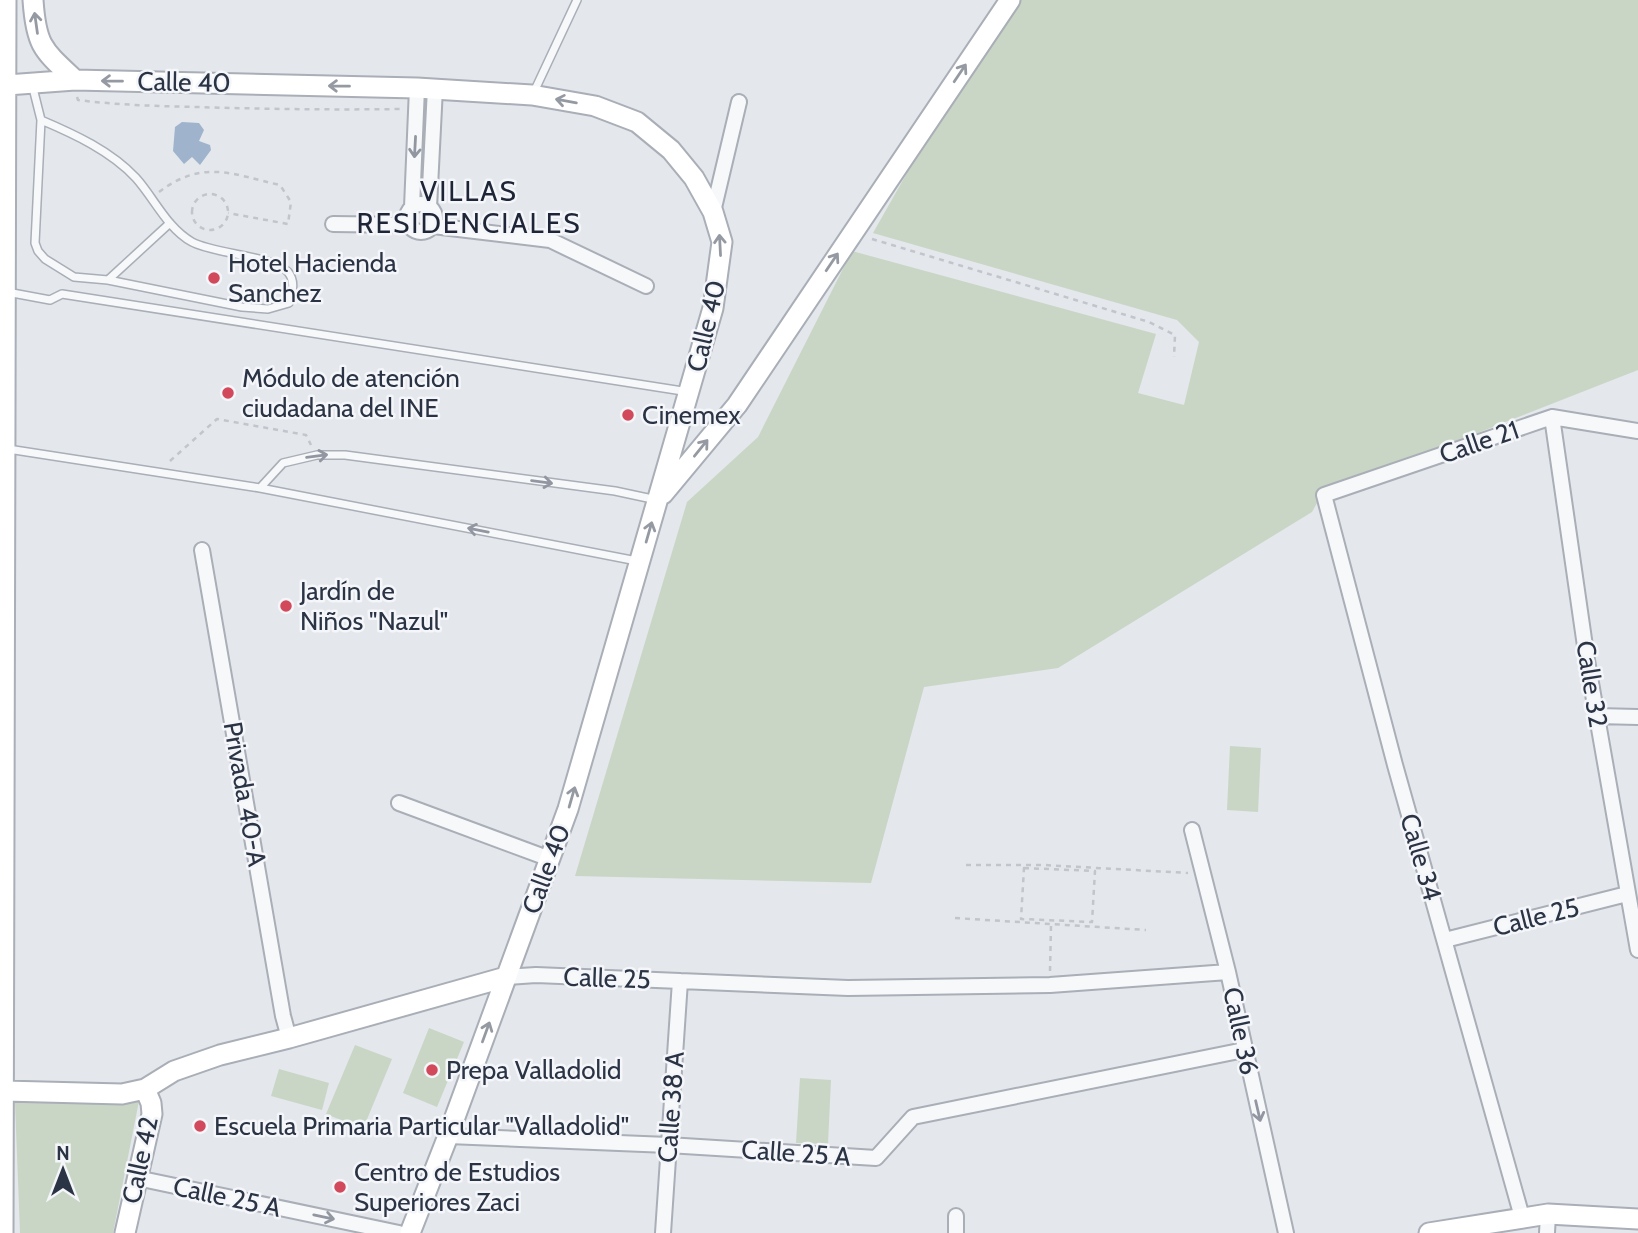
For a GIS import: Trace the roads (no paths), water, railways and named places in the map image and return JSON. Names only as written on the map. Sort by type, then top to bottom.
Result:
[{"type":"main road","points":[[3,1233],[3,84],[6,0]]},
{"type":"main road","points":[[33,0],[37,32],[46,53],[75,80]]},
{"type":"main road","points":[[658,500],[737,405],[1010,0]]},
{"type":"main road","name":"Calle 40","points":[[3,84],[75,80],[426,88],[533,95],[595,106],[637,122],[671,150],[694,178],[713,212],[722,242],[713,308],[568,809],[410,1233]]},
{"type":"main road","name":"Calle 25","points":[[2,1088],[122,1094],[145,1088],[174,1071],[197,1063],[506,976]]},
{"type":"main road","name":"Calle 42","points":[[125,1233],[152,1114],[145,1088]]},
{"type":"main road","points":[[1429,1233],[1522,1217],[1547,1224],[1638,1219]]},
{"type":"street","points":[[408,225],[407,215],[412,207],[417,109],[426,88]]},
{"type":"street","points":[[426,88],[429,207]]},
{"type":"street","points":[[713,212],[739,102]]},
{"type":"street","points":[[412,207],[420,204],[429,207],[435,215],[433,226]]},
{"type":"street","points":[[333,224],[408,225],[423,232],[433,226],[550,240],[646,286]]},
{"type":"street","name":"Calle 21","points":[[1324,495],[1552,417],[1638,431]]},
{"type":"street","name":"Calle 32","points":[[1552,417],[1597,716],[1637,944]]},
{"type":"street","name":"Calle 34","points":[[1324,495],[1395,765],[1522,1217]]},
{"type":"street","name":"Privada 40-A","points":[[202,550],[289,1038]]},
{"type":"street","points":[[1597,716],[1638,717]]},
{"type":"street","points":[[399,803],[550,859]]},
{"type":"street","name":"Calle 36","points":[[1192,830],[1228,972],[1286,1233]]},
{"type":"street","name":"Calle 25","points":[[1445,940],[1627,894]]},
{"type":"street","name":"Calle 25","points":[[506,976],[848,988],[1050,985],[1228,972]]},
{"type":"street","name":"Calle 38 A","points":[[663,1233],[680,981]]},
{"type":"street","name":"Calle 25 A","points":[[448,1136],[667,1145],[876,1158],[913,1117],[1244,1050]]},
{"type":"street","name":"Calle 25 A","points":[[137,1178],[399,1233]]},
{"type":"street","points":[[956,1216],[956,1233]]},
{"type":"lane","points":[[533,95],[577,0]]},
{"type":"lane","points":[[32,83],[41,120],[35,243],[45,259],[74,277],[108,280],[242,307],[268,309],[289,303],[294,286],[288,272],[274,263],[240,257],[192,242],[170,223],[135,176],[85,139],[41,120]]},
{"type":"lane","points":[[108,280],[170,223]]},
{"type":"lane","points":[[5,292],[50,300],[62,294],[690,392]]},
{"type":"lane","points":[[4,448],[260,488],[641,562]]},
{"type":"lane","points":[[260,488],[284,464],[317,455],[345,455],[615,491],[658,500]]},
{"type":"water","points":[[182,122],[199,123],[204,130],[199,141],[210,145],[211,150],[200,165],[192,157],[184,164],[173,151],[175,127]]},
{"type":"place","name":"Hotel Hacienda Sanchez","points":[[214,278]]},
{"type":"place","name":"Módulo de atención ciudadana del INE","points":[[228,393]]},
{"type":"place","name":"Cinemex","points":[[628,415]]},
{"type":"place","name":"Jardín de Niños \"Nazul\"","points":[[286,606]]},
{"type":"place","name":"Prepa Valladolid","points":[[432,1070]]},
{"type":"place","name":"Escuela Primaria Particular \"Valladolid\"","points":[[200,1126]]},
{"type":"place","name":"Centro de Estudios Superiores Zaci","points":[[340,1187]]},
{"type":"district","name":"VILLAS RESIDENCIALES","points":[[469,207]]}]
